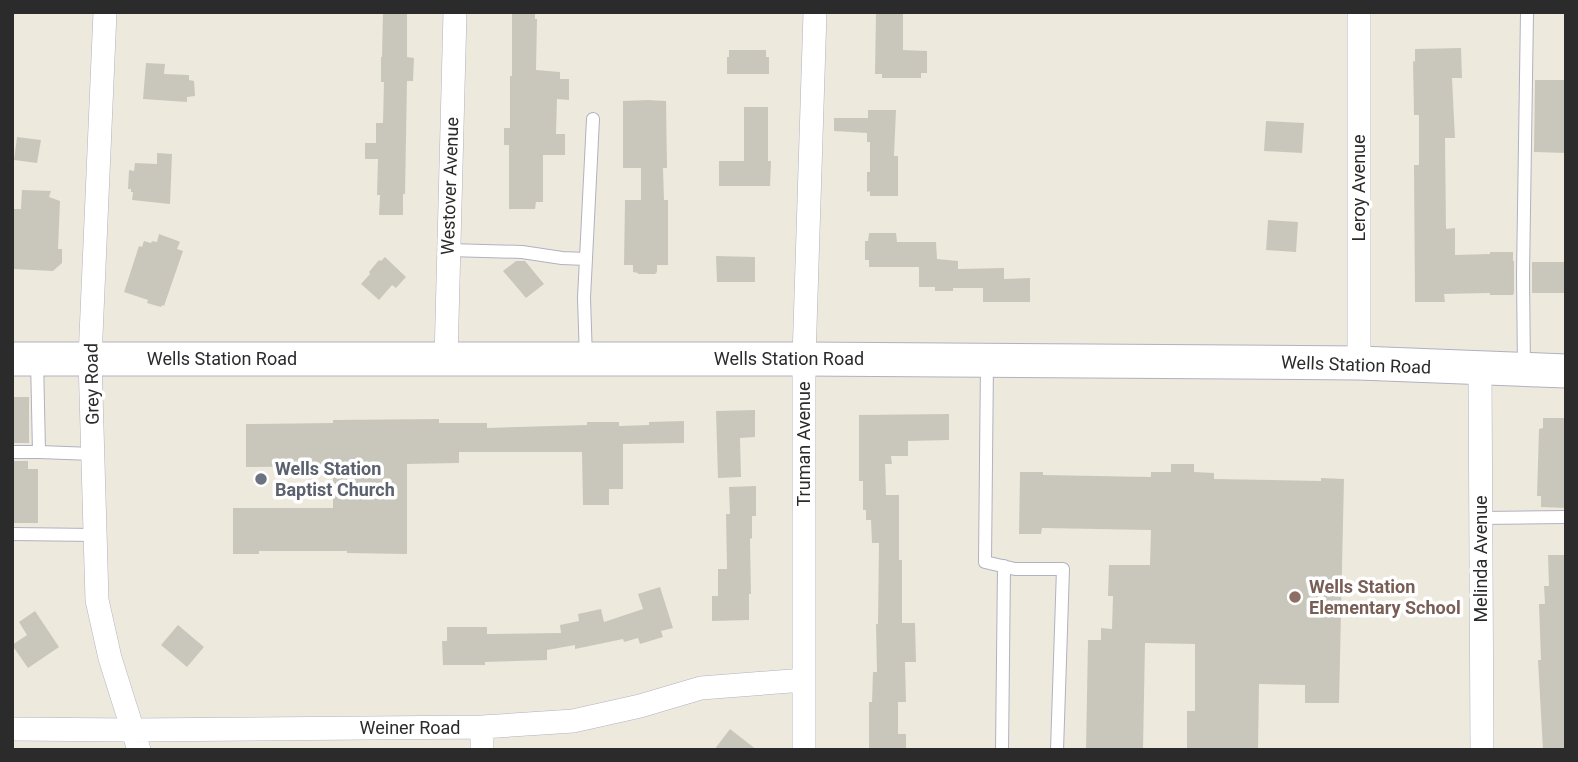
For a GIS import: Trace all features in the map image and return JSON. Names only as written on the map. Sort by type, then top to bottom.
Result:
[{"type":"street","name":"Grey Road","points":[[105,12],[90,359],[97,600],[110,658],[135,740]]},
{"type":"street","name":"Westover Avenue","points":[[446,359],[455,12]]},
{"type":"street","name":"Truman Avenue","points":[[804,750],[804,359],[814,12]]},
{"type":"street","name":"Leroy Avenue","points":[[1359,12],[1360,363]]},
{"type":"street","name":"Wells Station Road","points":[[25,359],[988,360],[1360,363],[1566,371]]},
{"type":"street","name":"Melinda Avenue","points":[[1480,369],[1482,750]]},
{"type":"street","name":"Weiner Road","points":[[12,729],[135,740],[482,738],[640,706],[701,688],[804,680]]},
{"type":"lane","points":[[1524,370],[1522,275],[1527,12]]},
{"type":"lane","points":[[586,359],[584,298],[593,119]]},
{"type":"lane","points":[[449,250],[523,252],[562,258],[586,258]]},
{"type":"lane","points":[[25,359],[39,453]]},
{"type":"lane","points":[[988,360],[985,562],[1015,569],[1063,569],[1057,750]]},
{"type":"lane","points":[[12,452],[93,454]]},
{"type":"lane","points":[[1481,518],[1566,517]]},
{"type":"lane","points":[[12,534],[95,535]]},
{"type":"lane","points":[[1002,750],[1004,566]]},
{"type":"building","points":[[383,12],[407,12],[407,57],[414,58],[413,81],[407,81],[403,215],[379,215],[378,159],[365,159],[365,143],[376,143],[376,123],[383,123]]},
{"type":"building","points":[[512,12],[535,12],[536,70],[560,72],[560,79],[569,79],[569,100],[557,99],[556,134],[565,134],[565,155],[543,155],[543,202],[536,202],[535,209],[509,209],[509,145],[504,145],[504,128],[510,128]]},
{"type":"building","points":[[876,12],[903,12],[903,50],[927,51],[927,73],[921,73],[921,78],[882,78],[882,74],[875,74]]},
{"type":"building","points":[[1461,48],[1462,78],[1452,78],[1455,138],[1445,138],[1446,229],[1455,228],[1455,255],[1513,252],[1514,293],[1444,294],[1445,302],[1415,302],[1414,165],[1419,165],[1419,115],[1414,115],[1415,49]]},
{"type":"building","points":[[729,50],[766,50],[766,57],[769,57],[769,74],[727,74]]},
{"type":"building","points":[[146,63],[165,64],[164,74],[189,75],[189,80],[194,81],[195,96],[187,97],[187,102],[143,99]]},
{"type":"building","points":[[1535,80],[1566,80],[1566,153],[1534,152]]},
{"type":"building","points":[[623,101],[666,101],[667,168],[663,168],[664,200],[668,200],[668,265],[657,265],[655,274],[638,274],[633,272],[633,265],[624,265],[625,200],[641,200],[641,168],[623,168]]},
{"type":"building","points":[[744,107],[768,107],[770,186],[719,186],[719,161],[744,161]]},
{"type":"building","points":[[868,110],[896,110],[894,156],[898,156],[898,196],[870,196],[870,191],[867,192],[870,142],[867,142],[867,133],[834,131],[834,118],[868,118]]},
{"type":"building","points":[[1266,121],[1304,123],[1302,153],[1264,151]]},
{"type":"building","points":[[17,137],[41,140],[37,163],[14,160]]},
{"type":"building","points":[[157,153],[172,154],[170,204],[132,200],[133,192],[128,189],[129,170],[134,171],[135,163],[157,164]]},
{"type":"building","points":[[22,190],[51,191],[49,197],[60,201],[58,249],[62,249],[62,263],[53,271],[12,269],[12,209],[21,209]]},
{"type":"building","points":[[1268,220],[1298,222],[1296,252],[1266,250]]},
{"type":"building","points":[[869,233],[896,233],[897,242],[936,242],[937,259],[958,261],[958,269],[1004,268],[1004,279],[1030,278],[1030,302],[983,302],[983,288],[935,291],[935,287],[919,287],[919,267],[869,267],[869,260],[865,260],[865,241],[868,241]]},
{"type":"building","points":[[159,234],[180,242],[177,249],[183,251],[164,306],[161,307],[124,292],[139,246],[142,247],[144,241],[157,242]]},
{"type":"building","points":[[716,256],[755,257],[755,282],[717,282]]},
{"type":"building","points":[[385,257],[406,277],[396,288],[392,285],[379,300],[361,284],[379,260]]},
{"type":"building","points":[[516,261],[525,261],[544,284],[526,298],[503,271]]},
{"type":"building","points":[[1532,262],[1566,262],[1566,293],[1532,293]]},
{"type":"building","points":[[12,397],[29,397],[29,443],[12,443]]},
{"type":"building","points":[[755,410],[755,437],[740,438],[741,477],[718,478],[716,411]]},
{"type":"building","points":[[949,414],[949,440],[908,441],[908,456],[891,456],[892,464],[885,464],[886,495],[899,495],[902,623],[915,623],[916,662],[905,662],[906,702],[898,702],[898,734],[906,734],[906,750],[869,750],[869,702],[872,702],[873,672],[877,672],[879,543],[872,543],[871,520],[866,520],[866,510],[863,510],[863,481],[859,481],[859,415]]},
{"type":"building","points":[[1543,418],[1566,418],[1566,508],[1541,507],[1541,496],[1537,496],[1539,429],[1543,428]]},
{"type":"building","points":[[439,419],[439,423],[487,423],[487,428],[587,425],[587,422],[619,422],[619,426],[649,425],[649,422],[684,421],[684,443],[623,444],[623,489],[609,489],[609,505],[583,505],[582,452],[459,452],[459,463],[407,464],[407,554],[259,551],[259,554],[233,554],[233,508],[333,508],[333,466],[246,467],[246,424]]},
{"type":"building","points":[[12,461],[28,461],[28,469],[38,469],[38,523],[12,523]]},
{"type":"building","points":[[1171,464],[1194,464],[1194,472],[1214,473],[1214,479],[1344,479],[1339,703],[1305,703],[1305,685],[1259,684],[1258,750],[1187,750],[1187,711],[1195,711],[1195,644],[1145,643],[1143,750],[1086,750],[1088,640],[1101,640],[1101,628],[1112,629],[1113,596],[1108,596],[1109,565],[1150,565],[1151,530],[1042,528],[1041,534],[1019,534],[1020,472],[1043,472],[1043,475],[1151,477],[1151,472],[1171,472]]},
{"type":"building","points":[[756,486],[756,516],[752,516],[750,539],[749,620],[712,621],[712,596],[718,596],[718,569],[727,569],[726,514],[730,514],[729,487]]},
{"type":"building","points":[[1548,555],[1566,555],[1566,750],[1543,750],[1538,660],[1541,660],[1539,604],[1545,604],[1544,586],[1549,586]]},
{"type":"building","points":[[660,587],[673,628],[661,631],[663,637],[640,644],[638,638],[575,649],[575,645],[547,650],[547,660],[443,665],[442,641],[447,641],[447,627],[487,627],[487,634],[561,633],[560,625],[579,621],[578,614],[601,609],[604,622],[643,609],[638,594]]},
{"type":"building","points":[[35,611],[59,647],[28,668],[12,645],[27,635],[19,622]]},
{"type":"building","points":[[178,625],[204,647],[187,667],[161,645]]},
{"type":"building","points":[[730,729],[757,750],[714,750]]},
{"type":"place","name":"Wells Station Baptist Church","points":[[261,479]]},
{"type":"place","name":"Wells Station Elementary School","points":[[1295,597]]}]
